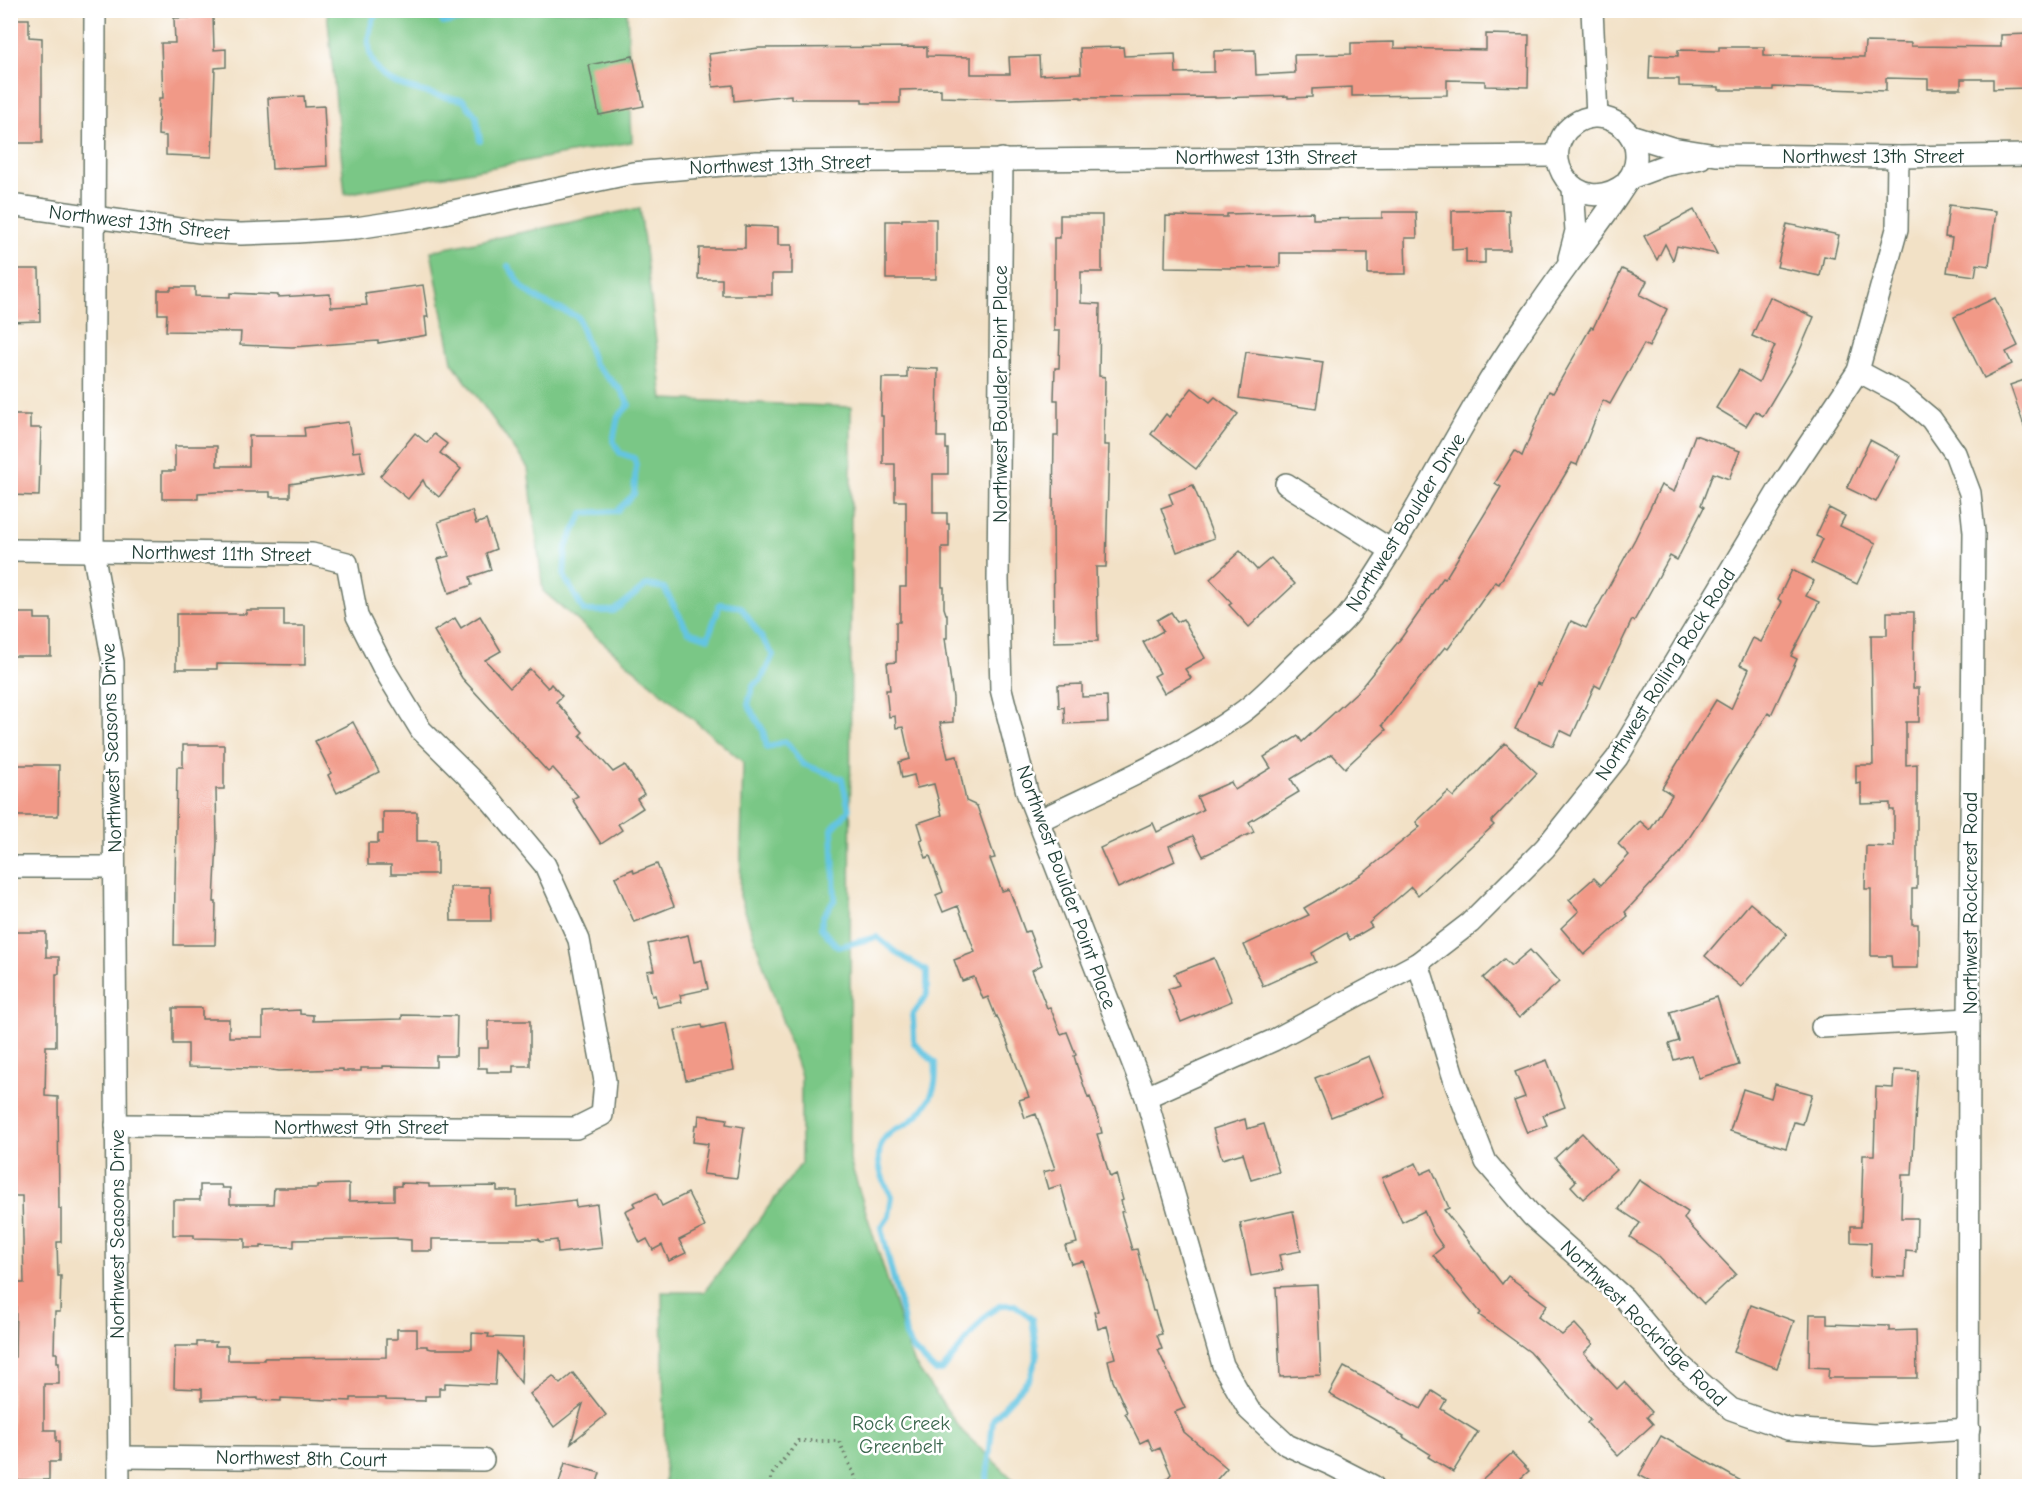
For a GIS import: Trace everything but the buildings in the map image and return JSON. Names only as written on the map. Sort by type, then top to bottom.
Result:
[{"type":"street","name":"Northwest Seasons Drive","points":[[95,10],[93,551],[113,662],[119,1486]]},
{"type":"street","points":[[1592,10],[1597,116]]},
{"type":"street","points":[[1597,116],[1617,121],[1630,135],[1637,154],[1635,169],[1616,191],[1590,195],[1573,188],[1563,175],[1557,156],[1561,139],[1572,125],[1583,119],[1597,116]]},
{"type":"street","name":"Northwest 13th Street","points":[[1630,135],[1672,148],[1716,155],[1898,157],[2030,155]]},
{"type":"street","name":"Northwest 13th Street","points":[[1627,181],[1663,166],[1716,155]]},
{"type":"street","name":"Northwest 13th Street","points":[[10,205],[200,232],[241,234],[356,228],[415,219],[633,173],[757,162],[1557,156]]},
{"type":"street","name":"Northwest Rolling Rock Road","points":[[1146,1096],[1274,1041],[1418,963],[1470,923],[1545,848],[1617,758],[1780,488],[1858,371],[1897,229],[1898,157]]},
{"type":"street","name":"Northwest Boulder Point Place","points":[[1002,159],[998,581],[1001,689],[1027,792],[1040,820],[1146,1096],[1223,1365],[1248,1410],[1287,1445],[1373,1486]]},
{"type":"street","name":"Northwest Boulder Drive","points":[[1040,820],[1181,751],[1243,712],[1348,616],[1391,550],[1486,387],[1627,181]]},
{"type":"street","name":"Northwest Boulder Drive","points":[[1567,267],[1576,231],[1573,188]]},
{"type":"street","name":"Northwest Rockcrest Road","points":[[1858,371],[1901,394],[1931,419],[1955,453],[1970,493],[1974,532],[1969,1019],[1968,1486]]},
{"type":"street","points":[[1286,484],[1391,550]]},
{"type":"street","name":"Northwest 11th Street","points":[[10,550],[312,554],[347,563],[357,616],[384,669],[421,730],[484,792],[545,865],[579,940],[605,1081],[602,1115]]},
{"type":"street","points":[[10,867],[114,867]]},
{"type":"street","name":"Northwest Rockridge Road","points":[[1418,963],[1456,1085],[1486,1162],[1532,1216],[1624,1298],[1679,1364],[1731,1409],[1788,1429],[1874,1435],[1969,1429]]},
{"type":"street","points":[[1822,1028],[1969,1019]]},
{"type":"street","name":"Northwest 9th Street","points":[[116,1125],[576,1128],[602,1115]]},
{"type":"street","name":"Northwest 8th Court","points":[[118,1456],[483,1460]]},
{"type":"path","points":[[771,1486],[771,1476],[798,1441],[839,1441],[857,1486]]},
{"type":"green space","points":[[327,11],[627,11],[632,142],[345,194]]},
{"type":"green space","name":"Rock Creek Greenbelt","points":[[640,208],[663,399],[851,407],[850,1161],[913,1362],[962,1431],[1020,1486],[665,1486],[662,1292],[704,1292],[801,1164],[801,1076],[740,896],[743,762],[543,591],[528,468],[452,362],[431,251]]},
{"type":"waterway","points":[[378,10],[369,35],[370,52],[376,68],[382,75],[396,83],[463,100],[476,116],[480,141]]},
{"type":"waterway","points":[[439,10],[443,23],[466,19],[477,10]]},
{"type":"waterway","points":[[508,266],[523,288],[541,301],[578,317],[594,364],[621,390],[629,405],[618,417],[613,441],[620,453],[634,458],[636,465],[634,494],[617,511],[583,513],[566,547],[564,576],[584,611],[614,611],[647,585],[664,588],[688,631],[708,638],[720,604],[741,607],[773,655],[761,680],[753,685],[748,705],[763,730],[767,748],[785,741],[803,764],[842,779],[849,810],[832,829],[835,899],[823,916],[821,928],[838,947],[877,937],[898,954],[927,971],[927,995],[913,1014],[914,1043],[935,1063],[935,1081],[930,1097],[921,1111],[906,1124],[891,1132],[881,1146],[879,1163],[884,1181],[892,1196],[889,1216],[881,1228],[906,1337],[913,1349],[935,1371],[942,1371],[986,1315],[1001,1305],[1015,1305],[1032,1319],[1037,1354],[1035,1362],[1030,1378],[993,1419],[986,1486]]}]
